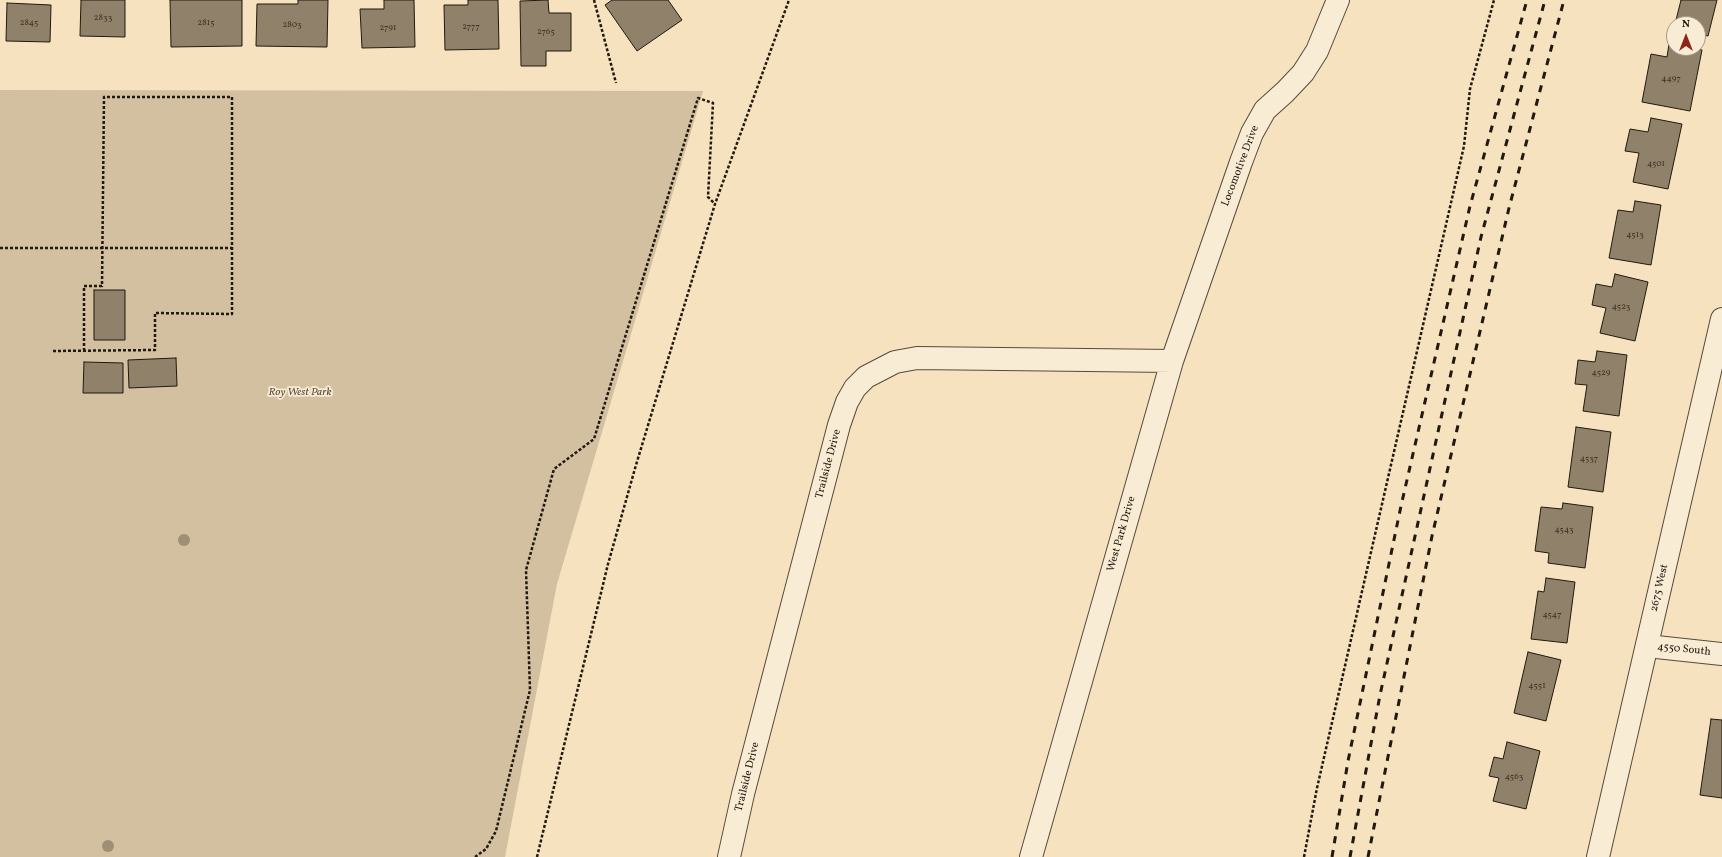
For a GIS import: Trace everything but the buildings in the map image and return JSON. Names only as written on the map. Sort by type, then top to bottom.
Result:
[{"type":"street","name":"Locomotive Drive","points":[[1223,214],[1252,133],[1265,110],[1303,73],[1317,51],[1338,0]]},
{"type":"street","name":"West Park Drive","points":[[1030,857],[1172,361],[1223,214]]},
{"type":"street","name":"2675 West","points":[[1598,857],[1722,319]]},
{"type":"street","name":"Trailside Drive","points":[[729,857],[743,794],[839,425],[846,402],[855,388],[866,377],[895,362],[917,358],[1172,361]]},
{"type":"street","name":"4550 South","points":[[1647,646],[1722,654]]},
{"type":"path","points":[[594,0],[616,83]]},
{"type":"path","points":[[537,857],[608,564],[715,204],[789,0]]},
{"type":"path","points":[[1304,857],[1319,780],[1464,146],[1470,89],[1494,0]]},
{"type":"path","points":[[53,351],[154,350],[154,313],[232,314],[232,97],[104,97],[102,286],[84,286],[84,350]]},
{"type":"path","points":[[475,857],[486,849],[496,831],[530,690],[526,570],[554,470],[594,439],[698,98],[713,103],[708,197],[715,204]]},
{"type":"path","points":[[0,248],[232,248]]},
{"type":"green space","name":"Roy West Park","points":[[0,90],[703,91],[557,584],[505,857],[0,857]]},
{"type":"railway","points":[[1332,857],[1348,761],[1401,506],[1470,206],[1527,0]]},
{"type":"railway","points":[[1350,857],[1380,695],[1481,237],[1545,0]]},
{"type":"railway","points":[[1368,857],[1432,536],[1509,208],[1564,0]]}]
